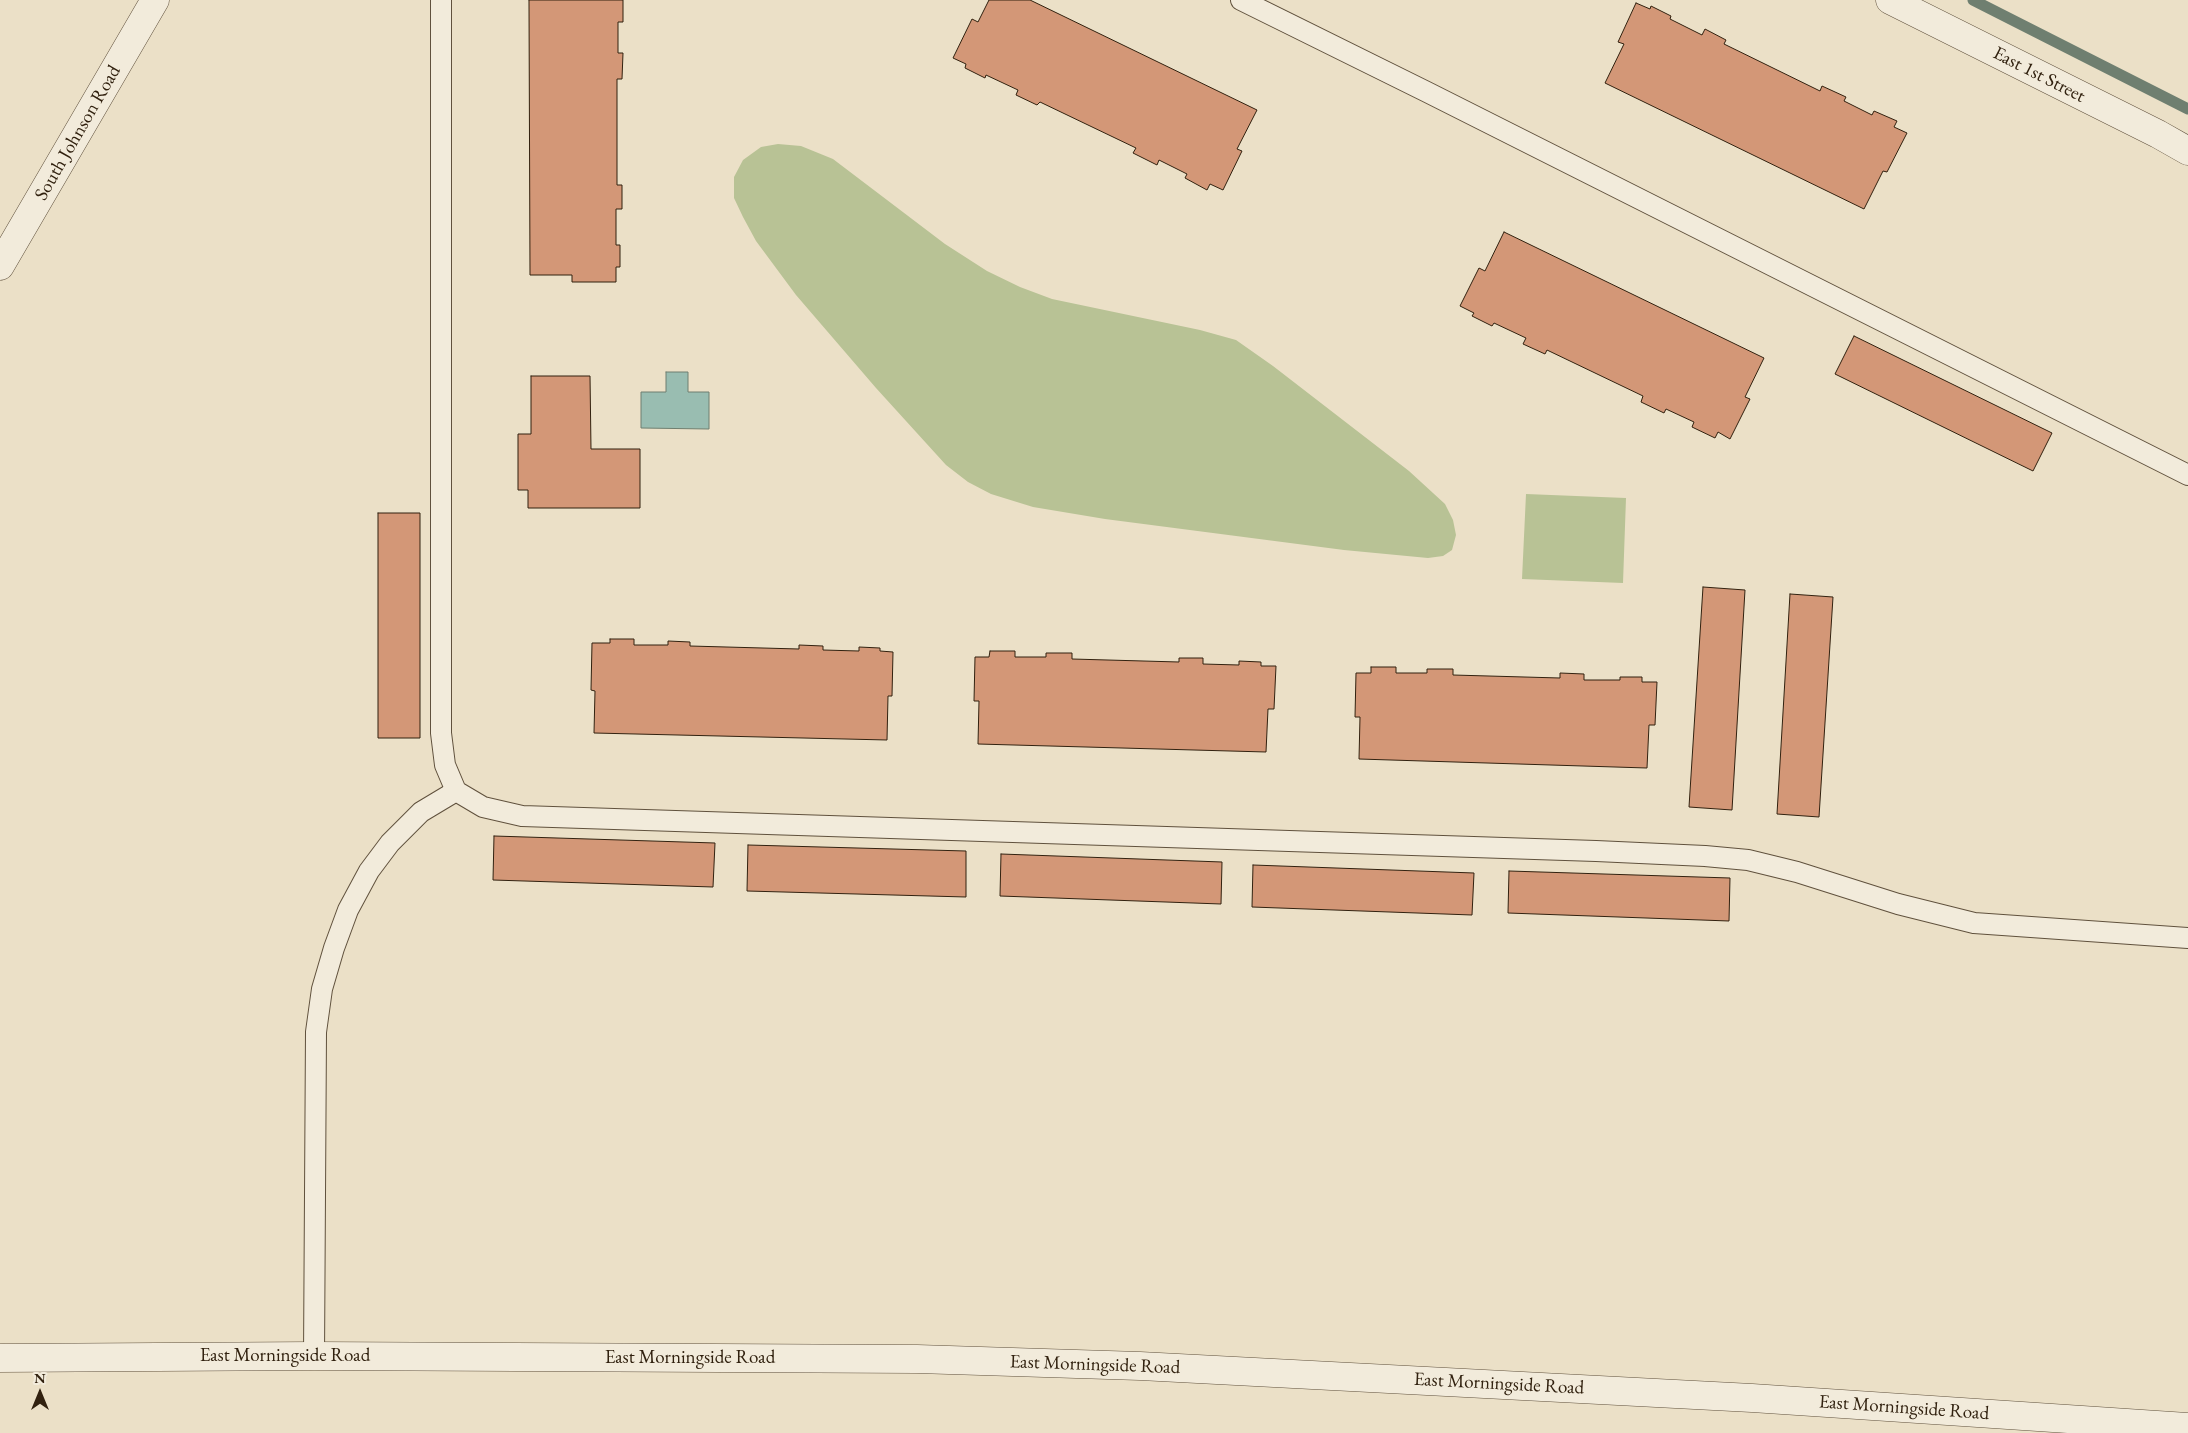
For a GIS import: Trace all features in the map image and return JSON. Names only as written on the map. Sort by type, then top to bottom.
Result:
[{"type":"street","name":"South Johnson Road","points":[[0,266],[155,0]]},
{"type":"street","name":"East 1st Street","points":[[1890,0],[2158,134],[2188,151]]},
{"type":"street","name":"East Morningside Road","points":[[0,1358],[314,1356],[917,1359],[1140,1366],[1752,1398],[2188,1427]]},
{"type":"lane","points":[[441,0],[441,732],[445,764],[456,791],[483,807],[522,816],[1596,851],[1739,859],[1797,872],[1898,904],[1974,923],[2188,938]]},
{"type":"lane","points":[[1241,0],[1445,100],[2188,475]]},
{"type":"lane","points":[[314,1356],[316,1032],[322,989],[348,910],[369,871],[390,843],[421,812],[456,791]]},
{"type":"green space","points":[[778,144],[801,146],[833,159],[945,244],[987,271],[1020,287],[1052,299],[1200,330],[1236,340],[1273,366],[1409,471],[1445,504],[1453,520],[1456,535],[1452,550],[1443,556],[1428,558],[1344,550],[1105,519],[1033,507],[991,494],[968,482],[946,465],[876,388],[796,295],[756,241],[734,198],[734,177],[743,160],[761,147]]},
{"type":"green space","points":[[1526,494],[1626,498],[1623,583],[1522,579]]},
{"type":"water","points":[[666,372],[688,372],[688,392],[709,392],[709,429],[641,428],[641,392],[666,392]]},
{"type":"building","points":[[529,0],[623,0],[623,22],[618,22],[618,53],[623,53],[622,79],[617,79],[617,185],[622,185],[622,209],[616,209],[616,245],[620,245],[620,267],[616,267],[616,282],[572,282],[572,275],[530,275]]},
{"type":"building","points":[[989,0],[1030,0],[1257,110],[1237,149],[1242,151],[1223,190],[1210,184],[1207,190],[1185,178],[1187,174],[1159,160],[1157,165],[1133,153],[1136,148],[1040,102],[1037,105],[1016,95],[1018,90],[986,75],[985,78],[965,68],[966,64],[953,58],[972,19],[978,22]]},
{"type":"building","points":[[1636,3],[1650,9],[1651,6],[1671,16],[1670,19],[1702,35],[1705,29],[1726,40],[1724,44],[1820,91],[1822,86],[1846,97],[1844,101],[1872,115],[1874,111],[1897,121],[1894,127],[1907,133],[1887,172],[1883,171],[1864,209],[1605,83],[1624,44],[1618,42]]},
{"type":"building","points":[[1504,232],[1764,358],[1745,397],[1750,399],[1730,439],[1718,432],[1715,438],[1692,427],[1694,422],[1666,409],[1664,413],[1641,402],[1643,396],[1547,350],[1545,354],[1523,344],[1526,338],[1494,323],[1492,326],[1472,316],[1474,313],[1460,306],[1479,268],[1485,271]]},
{"type":"building","points":[[1854,336],[2052,433],[2033,471],[1835,374]]},
{"type":"building","points":[[531,376],[590,376],[591,449],[640,449],[640,508],[528,508],[528,490],[518,490],[518,434],[531,434]]},
{"type":"building","points":[[378,513],[420,513],[420,738],[378,738]]},
{"type":"building","points":[[1703,587],[1745,590],[1732,810],[1689,807]]},
{"type":"building","points":[[1790,594],[1833,597],[1819,817],[1777,814]]},
{"type":"building","points":[[610,639],[634,639],[634,645],[668,645],[668,641],[690,642],[690,646],[799,649],[799,645],[823,646],[823,650],[859,651],[859,647],[880,648],[880,651],[893,652],[892,696],[888,696],[887,740],[594,733],[595,691],[591,690],[592,643],[610,643]]},
{"type":"building","points":[[990,651],[1015,651],[1015,657],[1046,657],[1046,653],[1072,653],[1072,659],[1179,662],[1179,658],[1203,658],[1203,664],[1239,665],[1239,661],[1261,662],[1261,666],[1276,666],[1274,709],[1268,709],[1266,752],[978,744],[979,701],[974,701],[975,657],[989,657]]},
{"type":"building","points":[[1371,667],[1396,667],[1396,673],[1427,673],[1427,669],[1453,669],[1453,675],[1560,678],[1560,673],[1584,674],[1584,680],[1620,680],[1620,677],[1642,677],[1642,682],[1657,682],[1655,725],[1649,725],[1647,768],[1359,759],[1360,717],[1355,717],[1356,673],[1371,673]]},
{"type":"building","points":[[494,836],[715,843],[713,887],[493,880]]},
{"type":"building","points":[[748,845],[966,851],[966,897],[747,891]]},
{"type":"building","points":[[1001,854],[1222,862],[1221,904],[1000,896]]},
{"type":"building","points":[[1253,865],[1474,873],[1472,915],[1252,907]]},
{"type":"building","points":[[1509,871],[1730,878],[1729,921],[1508,913]]},
{"type":"waterway","points":[[1973,0],[2188,109]]}]
